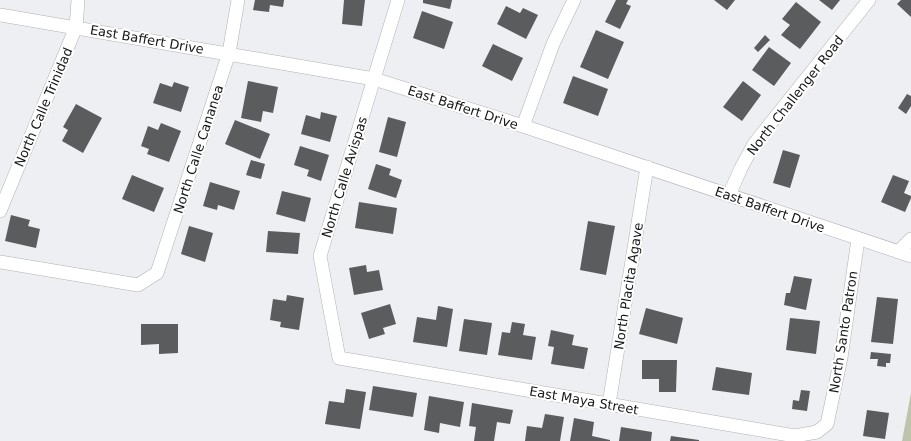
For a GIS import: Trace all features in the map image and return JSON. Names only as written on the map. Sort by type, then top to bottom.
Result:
[{"type":"street","name":"North Calle Trinidad","points":[[0,211],[76,27],[78,0]]},
{"type":"street","name":"North Calle Cananea","points":[[0,262],[138,285],[157,273],[229,53],[238,0]]},
{"type":"street","name":"North Calle Avispas","points":[[339,358],[320,256],[398,0]]},
{"type":"street","points":[[523,126],[553,44],[574,0]]},
{"type":"street","name":"North Challenger Road","points":[[729,195],[754,144],[869,0]]},
{"type":"street","name":"East Baffert Drive","points":[[0,15],[374,79],[523,126],[911,256]]},
{"type":"street","name":"North Placita Agave","points":[[609,404],[647,167]]},
{"type":"street","name":"North Santo Patron","points":[[827,424],[841,358],[858,239]]},
{"type":"street","points":[[898,252],[911,239]]},
{"type":"street","name":"East Maya Street","points":[[339,358],[795,436],[817,432],[827,424]]},
{"type":"green space","points":[[911,393],[911,441],[902,441]]},
{"type":"building","points":[[255,0],[284,0],[283,7],[270,5],[269,12],[253,10]]},
{"type":"building","points":[[344,0],[365,0],[362,26],[342,24]]},
{"type":"building","points":[[423,0],[452,0],[450,9],[423,3]]},
{"type":"building","points":[[616,0],[628,0],[626,4],[631,6],[620,29],[605,22]]},
{"type":"building","points":[[714,0],[735,0],[727,10]]},
{"type":"building","points":[[819,0],[840,0],[832,10]]},
{"type":"building","points":[[901,0],[911,0],[911,17],[897,4]]},
{"type":"building","points":[[796,2],[821,22],[800,49],[781,35],[790,25],[782,19]]},
{"type":"building","points":[[506,6],[520,13],[523,8],[538,15],[526,39],[497,24]]},
{"type":"building","points":[[422,11],[453,22],[444,49],[413,38]]},
{"type":"building","points":[[596,30],[624,42],[608,79],[580,67]]},
{"type":"building","points":[[765,35],[770,40],[758,52],[754,48]]},
{"type":"building","points":[[493,44],[523,58],[512,81],[482,66]]},
{"type":"building","points":[[769,47],[791,63],[774,86],[752,70]]},
{"type":"building","points":[[573,76],[608,89],[598,116],[563,103]]},
{"type":"building","points":[[248,81],[278,87],[273,113],[263,111],[261,122],[241,118]]},
{"type":"building","points":[[743,81],[761,95],[742,121],[723,107]]},
{"type":"building","points":[[174,82],[189,87],[181,112],[153,103],[160,83],[172,87]]},
{"type":"building","points":[[907,94],[911,96],[911,106],[906,114],[898,108]]},
{"type":"building","points":[[76,104],[102,118],[83,153],[62,141],[68,130],[63,127]]},
{"type":"building","points":[[321,112],[337,116],[330,142],[301,134],[306,115],[320,119]]},
{"type":"building","points":[[388,117],[406,122],[397,157],[379,152]]},
{"type":"building","points":[[235,120],[270,134],[260,159],[225,144]]},
{"type":"building","points":[[161,123],[181,131],[169,162],[147,154],[149,149],[141,146],[148,126],[158,130]]},
{"type":"building","points":[[300,146],[329,155],[321,181],[307,176],[309,170],[294,165]]},
{"type":"building","points":[[783,150],[800,155],[790,188],[773,183]]},
{"type":"building","points":[[251,160],[265,164],[261,179],[246,175]]},
{"type":"building","points":[[376,164],[391,169],[389,175],[402,180],[396,198],[368,189]]},
{"type":"building","points":[[132,175],[164,188],[154,212],[122,199]]},
{"type":"building","points":[[893,175],[909,181],[904,193],[911,196],[911,198],[905,212],[881,202]]},
{"type":"building","points":[[210,182],[240,191],[234,210],[218,205],[217,210],[203,206]]},
{"type":"building","points":[[282,191],[311,198],[305,222],[276,214]]},
{"type":"building","points":[[359,202],[397,208],[393,234],[355,228]]},
{"type":"building","points":[[11,215],[30,220],[28,226],[40,229],[36,248],[5,241]]},
{"type":"building","points":[[588,221],[615,226],[606,275],[580,270]]},
{"type":"building","points":[[189,226],[213,233],[205,262],[181,254]]},
{"type":"building","points":[[268,231],[300,233],[298,254],[266,252]]},
{"type":"building","points":[[366,265],[367,272],[379,270],[383,290],[354,295],[349,268]]},
{"type":"building","points":[[794,276],[812,279],[806,310],[784,305],[786,293],[790,293]]},
{"type":"building","points":[[287,295],[304,298],[299,330],[280,327],[281,322],[270,320],[273,299],[286,301]]},
{"type":"building","points":[[877,297],[898,299],[893,344],[871,342]]},
{"type":"building","points":[[390,304],[396,324],[383,328],[385,334],[369,339],[361,313]]},
{"type":"building","points":[[438,306],[453,309],[447,347],[413,342],[417,317],[436,320]]},
{"type":"building","points":[[646,308],[683,318],[677,344],[639,334]]},
{"type":"building","points":[[790,318],[820,321],[816,354],[786,350]]},
{"type":"building","points":[[464,319],[492,323],[487,355],[459,351]]},
{"type":"building","points":[[512,322],[525,324],[523,335],[536,337],[532,360],[498,355],[502,332],[510,333]]},
{"type":"building","points":[[141,324],[178,324],[178,353],[159,354],[159,344],[141,345]]},
{"type":"building","points":[[551,330],[574,335],[572,345],[588,348],[584,369],[551,364],[554,347],[548,346]]},
{"type":"building","points":[[871,352],[891,354],[890,363],[886,363],[886,367],[877,366],[878,359],[870,359]]},
{"type":"building","points":[[642,360],[677,360],[676,392],[659,392],[659,379],[642,379]]},
{"type":"building","points":[[716,367],[752,373],[749,395],[712,390]]},
{"type":"building","points":[[373,386],[417,393],[413,417],[369,410]]},
{"type":"building","points":[[346,389],[366,392],[360,429],[325,424],[329,401],[344,403]]},
{"type":"building","points":[[801,390],[810,391],[807,411],[792,409],[793,400],[799,401]]},
{"type":"building","points":[[429,396],[464,402],[460,427],[440,423],[439,433],[424,430]]},
{"type":"building","points":[[472,403],[513,410],[510,424],[497,422],[494,441],[474,441],[476,427],[469,426]]},
{"type":"building","points":[[867,410],[889,413],[885,439],[863,436]]},
{"type":"building","points":[[545,414],[564,417],[560,441],[525,441],[527,426],[542,428]]},
{"type":"building","points":[[574,418],[594,422],[592,436],[610,441],[570,441]]},
{"type":"building","points":[[621,427],[652,432],[651,441],[619,441]]},
{"type":"building","points":[[671,436],[699,440],[699,441],[670,441]]}]
